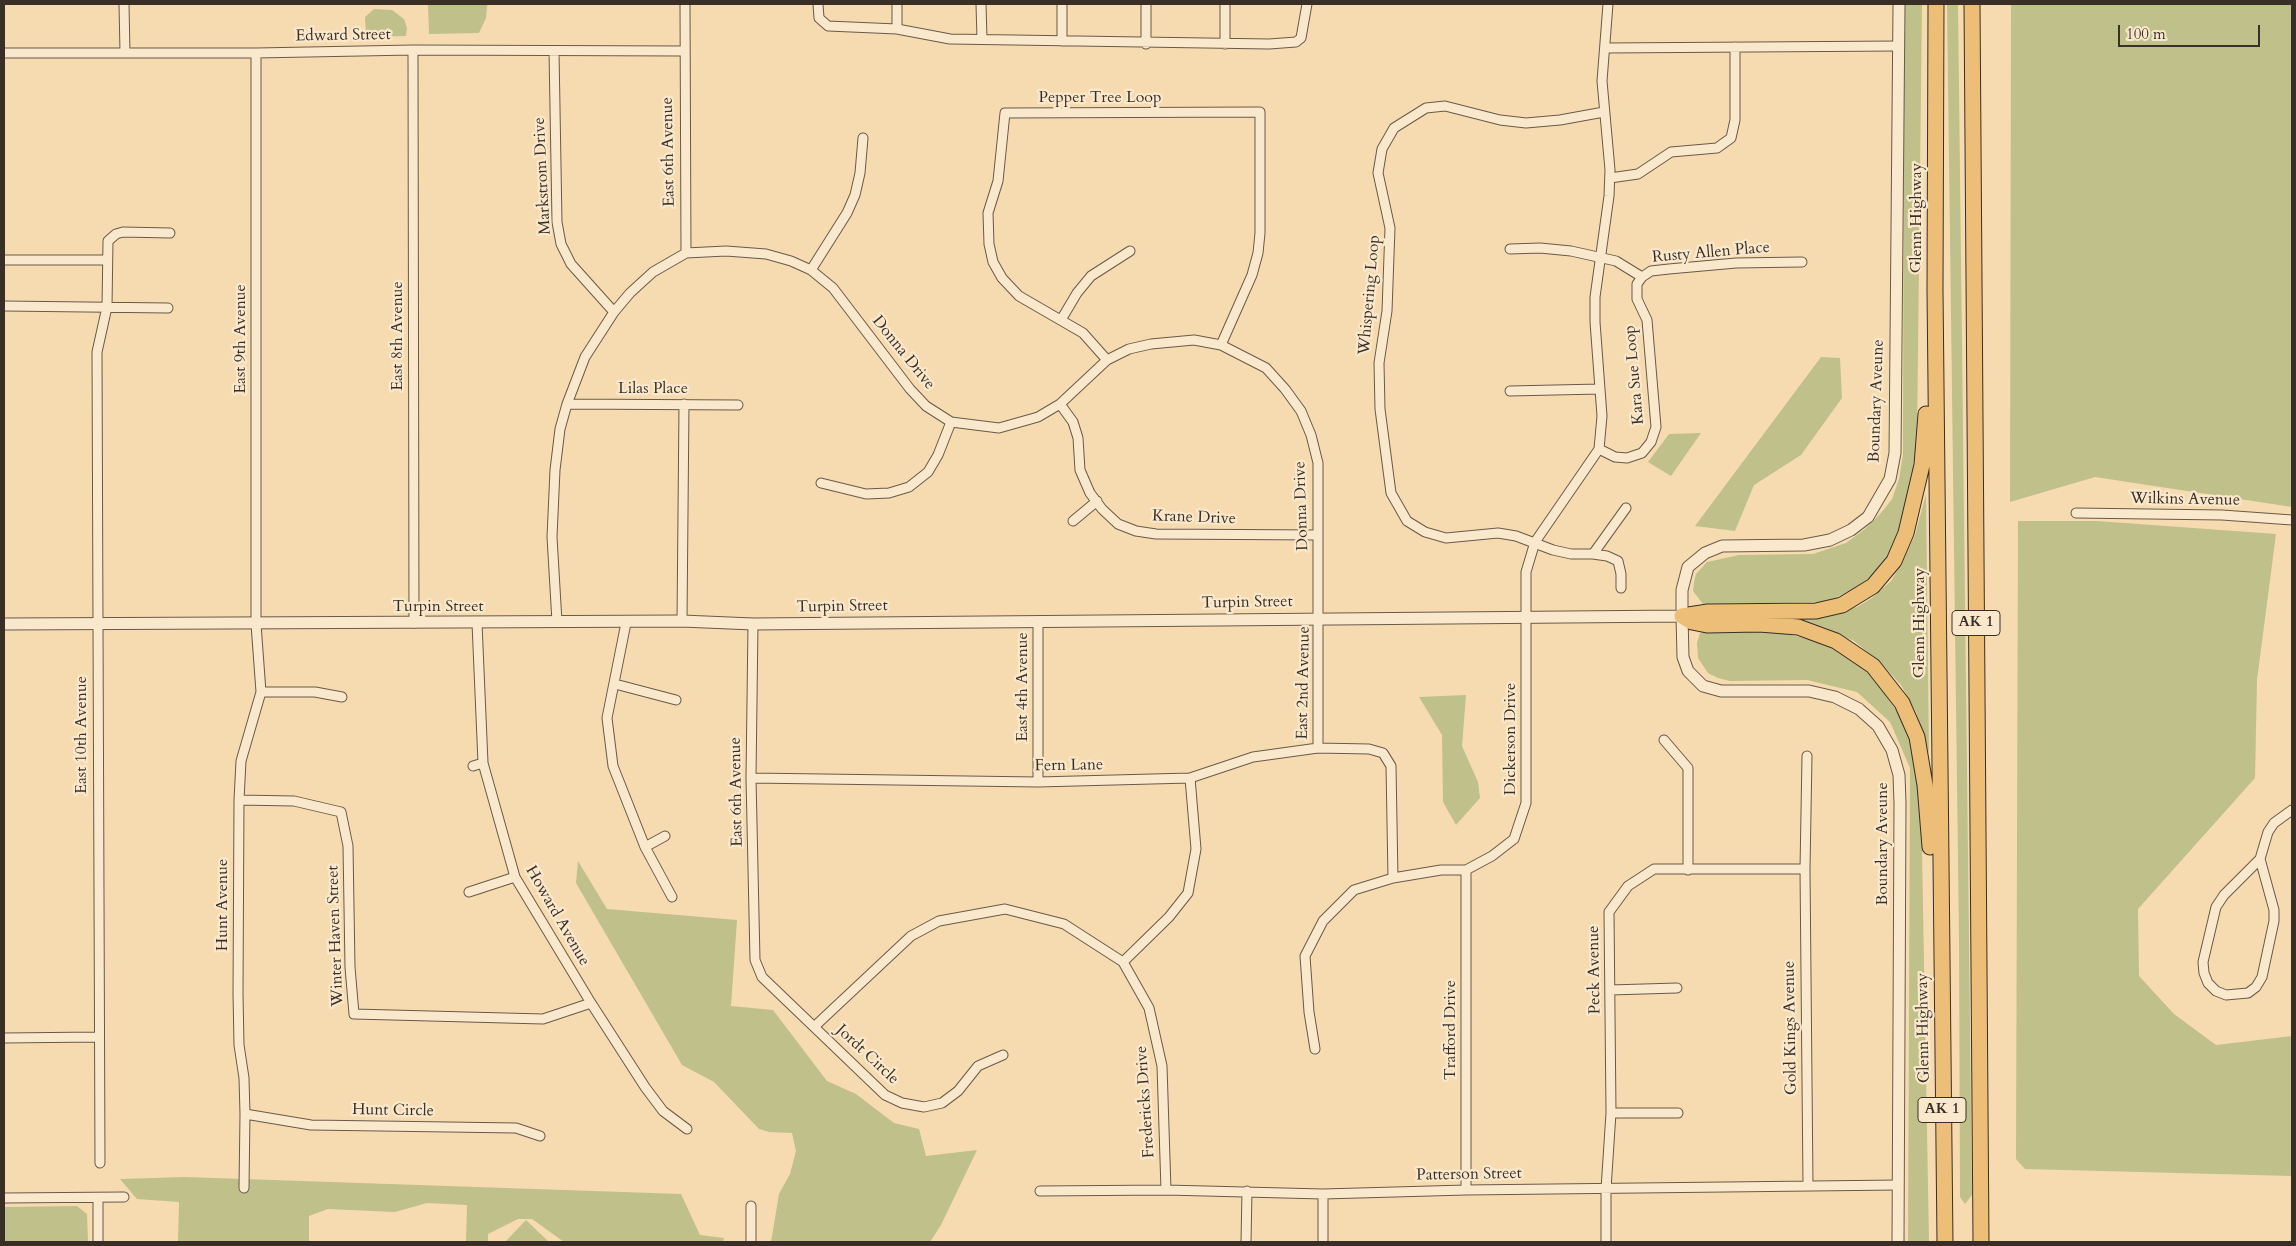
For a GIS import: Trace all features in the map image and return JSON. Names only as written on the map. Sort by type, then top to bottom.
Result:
[{"type":"highway","name":"Glenn Highway","points":[[1936,4],[1934,290],[1944,1242]]},
{"type":"highway","name":"AK 1","points":[[1972,4],[1981,1242]]},
{"type":"highway","points":[[1682,616],[1708,612],[1828,609],[1855,599],[1873,586],[1887,571],[1901,549],[1922,465],[1934,290]]},
{"type":"highway","points":[[1682,616],[1692,622],[1707,624],[1781,625],[1819,633],[1859,655],[1883,676],[1897,695],[1917,737],[1925,785],[1940,977]]},
{"type":"street","points":[[124,4],[125,53]]},
{"type":"street","name":"East 6th Avenue","points":[[685,4],[683,51],[686,253]]},
{"type":"street","points":[[897,4],[897,29]]},
{"type":"street","points":[[981,4],[982,39]]},
{"type":"street","points":[[1062,4],[1062,42]]},
{"type":"street","points":[[1146,4],[1146,44]]},
{"type":"street","points":[[1225,4],[1225,44]]},
{"type":"street","points":[[818,7],[822,23],[828,26],[897,29],[950,39],[1225,44],[1296,42],[1302,38],[1306,4]]},
{"type":"street","points":[[1599,449],[1602,416],[1595,322],[1599,257],[1610,178],[1602,80],[1608,4]]},
{"type":"street","name":"Boundary Aveune","points":[[1898,1242],[1900,803],[1899,774],[1892,750],[1878,726],[1859,709],[1835,697],[1809,691],[1721,691],[1703,686],[1688,671],[1683,656],[1682,590],[1688,567],[1705,553],[1722,546],[1804,545],[1830,540],[1851,530],[1868,518],[1890,479],[1895,453],[1899,4]]},
{"type":"street","points":[[1606,48],[1899,46]]},
{"type":"street","points":[[1610,178],[1638,174],[1671,152],[1717,148],[1731,138],[1735,120],[1735,47]]},
{"type":"street","name":"Edward Street","points":[[4,54],[412,50],[683,51]]},
{"type":"street","name":"East 8th Avenue","points":[[412,50],[414,622]]},
{"type":"street","name":"Markstrom Drive","points":[[554,50],[556,222],[561,244],[571,264],[614,312]]},
{"type":"street","name":"East 9th Avenue","points":[[256,53],[256,624]]},
{"type":"street","name":"Whispering Loop","points":[[1604,112],[1526,123],[1500,120],[1471,111],[1444,106],[1426,108],[1394,128],[1382,149],[1378,173],[1390,228],[1387,311],[1379,363],[1380,409],[1390,493],[1407,521],[1425,532],[1446,538],[1498,533],[1535,542],[1553,550],[1571,554],[1608,556],[1618,561],[1621,574],[1621,588]]},
{"type":"street","name":"Pepper Tree Loop","points":[[1107,360],[1083,333],[1039,310],[1019,296],[1002,278],[993,262],[989,244],[988,213],[998,181],[1005,113],[1260,112],[1260,233],[1258,253],[1252,274],[1221,345]]},
{"type":"street","points":[[811,270],[848,212],[855,195],[860,173],[863,138]]},
{"type":"street","name":"East 10th Avenue","points":[[100,1163],[96,624],[97,352],[107,307],[106,260],[108,241],[116,234],[170,232]]},
{"type":"street","name":"Rusty Allen Place","points":[[1510,249],[1540,248],[1599,257],[1616,261],[1642,277],[1651,271],[1668,269],[1736,263],[1802,262]]},
{"type":"street","name":"Donna Drive","points":[[557,622],[552,538],[555,470],[560,429],[567,404],[585,357],[614,312],[630,292],[653,272],[686,253],[726,251],[766,254],[791,261],[811,270],[833,288],[910,390],[926,406],[951,422],[999,428],[1038,417],[1060,404],[1107,360],[1129,349],[1171,341],[1194,340],[1221,345],[1266,368],[1286,389],[1301,411],[1311,435],[1318,463],[1319,618]]},
{"type":"street","points":[[1061,320],[1077,292],[1092,276],[1130,251]]},
{"type":"street","points":[[4,260],[106,260]]},
{"type":"street","name":"Kara Sue Loop","points":[[1599,449],[1615,457],[1627,458],[1642,453],[1652,442],[1656,427],[1647,320],[1637,299],[1637,284],[1642,277]]},
{"type":"street","points":[[4,306],[168,308]]},
{"type":"street","points":[[1510,391],[1600,388]]},
{"type":"street","name":"Lilas Place","points":[[567,404],[738,405]]},
{"type":"street","points":[[682,621],[684,404]]},
{"type":"street","name":"Krane Drive","points":[[1060,404],[1073,422],[1078,438],[1080,470],[1096,502],[1118,524],[1136,531],[1149,533],[1318,535]]},
{"type":"street","points":[[821,483],[866,494],[889,493],[909,487],[928,472],[938,455],[951,422]]},
{"type":"street","name":"Dickerson Drive","points":[[1315,1049],[1309,1012],[1305,956],[1323,921],[1354,890],[1393,878],[1442,870],[1466,870],[1492,856],[1514,839],[1526,803],[1526,572],[1535,542],[1599,449]]},
{"type":"street","points":[[1073,521],[1096,502]]},
{"type":"street","points":[[1593,554],[1626,508]]},
{"type":"street","name":"Wilkins Avenue","points":[[2076,513],[2222,515],[2292,520]]},
{"type":"street","name":"Turpin Street","points":[[4,624],[626,623],[682,621],[752,624],[1319,618],[1526,619],[1682,616]]},
{"type":"street","name":"East 2nd Avenue","points":[[1318,748],[1319,618]]},
{"type":"street","name":"East 4th Avenue","points":[[1038,621],[1038,782]]},
{"type":"street","name":"Howard Avenue","points":[[477,623],[483,763],[515,878],[590,1003],[662,1111],[687,1129]]},
{"type":"street","points":[[626,623],[607,718],[612,766],[645,847],[672,897]]},
{"type":"street","name":"Hunt Avenue","points":[[244,1188],[244,1078],[239,1045],[239,800],[240,762],[261,692],[256,624]]},
{"type":"street","name":"East 6th Avenue","points":[[752,624],[755,960]]},
{"type":"street","points":[[615,684],[676,700]]},
{"type":"street","points":[[261,692],[315,692],[342,697]]},
{"type":"street","points":[[1664,740],[1688,768],[1688,870]]},
{"type":"street","name":"Fern Lane","points":[[752,778],[1038,782],[1190,778],[1253,757],[1318,748],[1368,749],[1383,753],[1392,766],[1393,878]]},
{"type":"street","name":"Gold Kings Avenue","points":[[1807,756],[1805,869],[1808,1186]]},
{"type":"street","points":[[473,766],[483,763]]},
{"type":"street","points":[[1124,962],[1169,917],[1188,893],[1196,849],[1190,778]]},
{"type":"street","name":"Winter Haven Street","points":[[239,800],[294,801],[341,812],[348,846],[350,967],[354,1014],[543,1019],[590,1003]]},
{"type":"street","points":[[2260,859],[2274,910],[2274,921],[2262,977],[2256,987],[2248,993],[2226,995],[2216,991],[2208,983],[2204,974],[2203,962],[2220,901],[2260,859],[2268,832],[2274,822],[2292,810]]},
{"type":"street","points":[[645,847],[665,836]]},
{"type":"street","name":"Peck Avenue","points":[[1606,1242],[1606,1189],[1611,1112],[1609,912],[1628,886],[1654,869],[1805,869]]},
{"type":"street","name":"Trafford Drive","points":[[1466,870],[1466,1190]]},
{"type":"street","points":[[470,892],[515,878]]},
{"type":"street","name":"Fredericks Drive","points":[[815,1026],[911,936],[939,921],[1005,909],[1064,924],[1124,962],[1149,1008],[1156,1029],[1162,1066],[1166,1190]]},
{"type":"street","name":"Jordt Circle","points":[[755,960],[762,977],[886,1095],[902,1103],[924,1106],[942,1102],[958,1091],[978,1066],[1003,1055]]},
{"type":"street","points":[[1610,990],[1677,988]]},
{"type":"street","points":[[4,1038],[98,1038]]},
{"type":"street","points":[[1611,1112],[1678,1113]]},
{"type":"street","name":"Hunt Circle","points":[[245,1114],[311,1125],[516,1128],[540,1136]]},
{"type":"street","name":"Patterson Street","points":[[1040,1192],[1166,1190],[1323,1194],[1466,1190],[1898,1185]]},
{"type":"street","points":[[1246,1242],[1247,1191]]},
{"type":"street","points":[[1323,1194],[1323,1242]]},
{"type":"street","points":[[4,1198],[124,1197]]},
{"type":"street","points":[[98,1198],[98,1242]]},
{"type":"street","points":[[751,1206],[751,1242]]},
{"type":"green space","points":[[428,4],[490,4],[487,6],[486,18],[479,33],[429,34]]},
{"type":"green space","points":[[1904,4],[1922,4],[1917,437],[1911,484],[1894,545],[1885,563],[1860,586],[1827,602],[1703,604],[1693,591],[1696,574],[1707,562],[1739,555],[1813,554],[1846,543],[1865,529],[1881,513],[1892,499],[1899,479],[1903,455]]},
{"type":"green space","points":[[1947,4],[1958,4],[1972,1195],[1965,1204],[1960,1197],[1959,938]]},
{"type":"green space","points":[[2011,4],[2292,4],[2292,507],[2095,477],[2010,502]]},
{"type":"green space","points":[[374,9],[392,10],[404,19],[407,28],[406,36],[371,37],[366,33],[365,17]]},
{"type":"green space","points":[[1821,357],[1840,358],[1842,398],[1801,455],[1754,485],[1735,531],[1695,526]]},
{"type":"green space","points":[[1701,433],[1671,476],[1648,462],[1669,434]]},
{"type":"green space","points":[[1926,494],[1929,753],[1916,712],[1901,685],[1879,661],[1854,641],[1823,627],[1778,618],[1838,612],[1857,607],[1872,598],[1891,581],[1904,559],[1915,535]]},
{"type":"green space","points":[[2018,521],[2097,521],[2276,534],[2257,680],[2255,778],[2138,909],[2139,976],[2174,1014],[2216,1045],[2292,1036],[2292,1176],[2025,1169],[2016,1159]]},
{"type":"green space","points":[[1708,630],[1785,633],[1828,645],[1860,664],[1874,678],[1902,719],[1912,745],[1921,795],[1929,1242],[1908,1242],[1910,768],[1890,722],[1857,692],[1807,680],[1730,681],[1708,673],[1698,658],[1697,643],[1700,633]]},
{"type":"green space","points":[[1466,695],[1462,746],[1478,782],[1480,798],[1456,825],[1443,802],[1442,735],[1419,697]]},
{"type":"green space","points":[[578,861],[607,909],[737,920],[731,1006],[773,1010],[827,1081],[856,1094],[894,1123],[919,1129],[926,1156],[977,1150],[941,1225],[930,1242],[771,1242],[779,1194],[790,1174],[796,1151],[792,1133],[769,1132],[759,1129],[714,1082],[682,1065],[576,883]]},
{"type":"green space","points":[[185,1177],[681,1194],[700,1235],[724,1238],[723,1242],[564,1242],[532,1219],[518,1219],[488,1234],[488,1242],[466,1242],[467,1205],[427,1203],[395,1212],[328,1209],[309,1216],[309,1242],[178,1242],[179,1202],[137,1199],[120,1179]]},
{"type":"green space","points":[[77,1206],[87,1214],[88,1242],[4,1242],[4,1207]]},
{"type":"green space","points":[[526,1220],[549,1242],[505,1242]]}]
